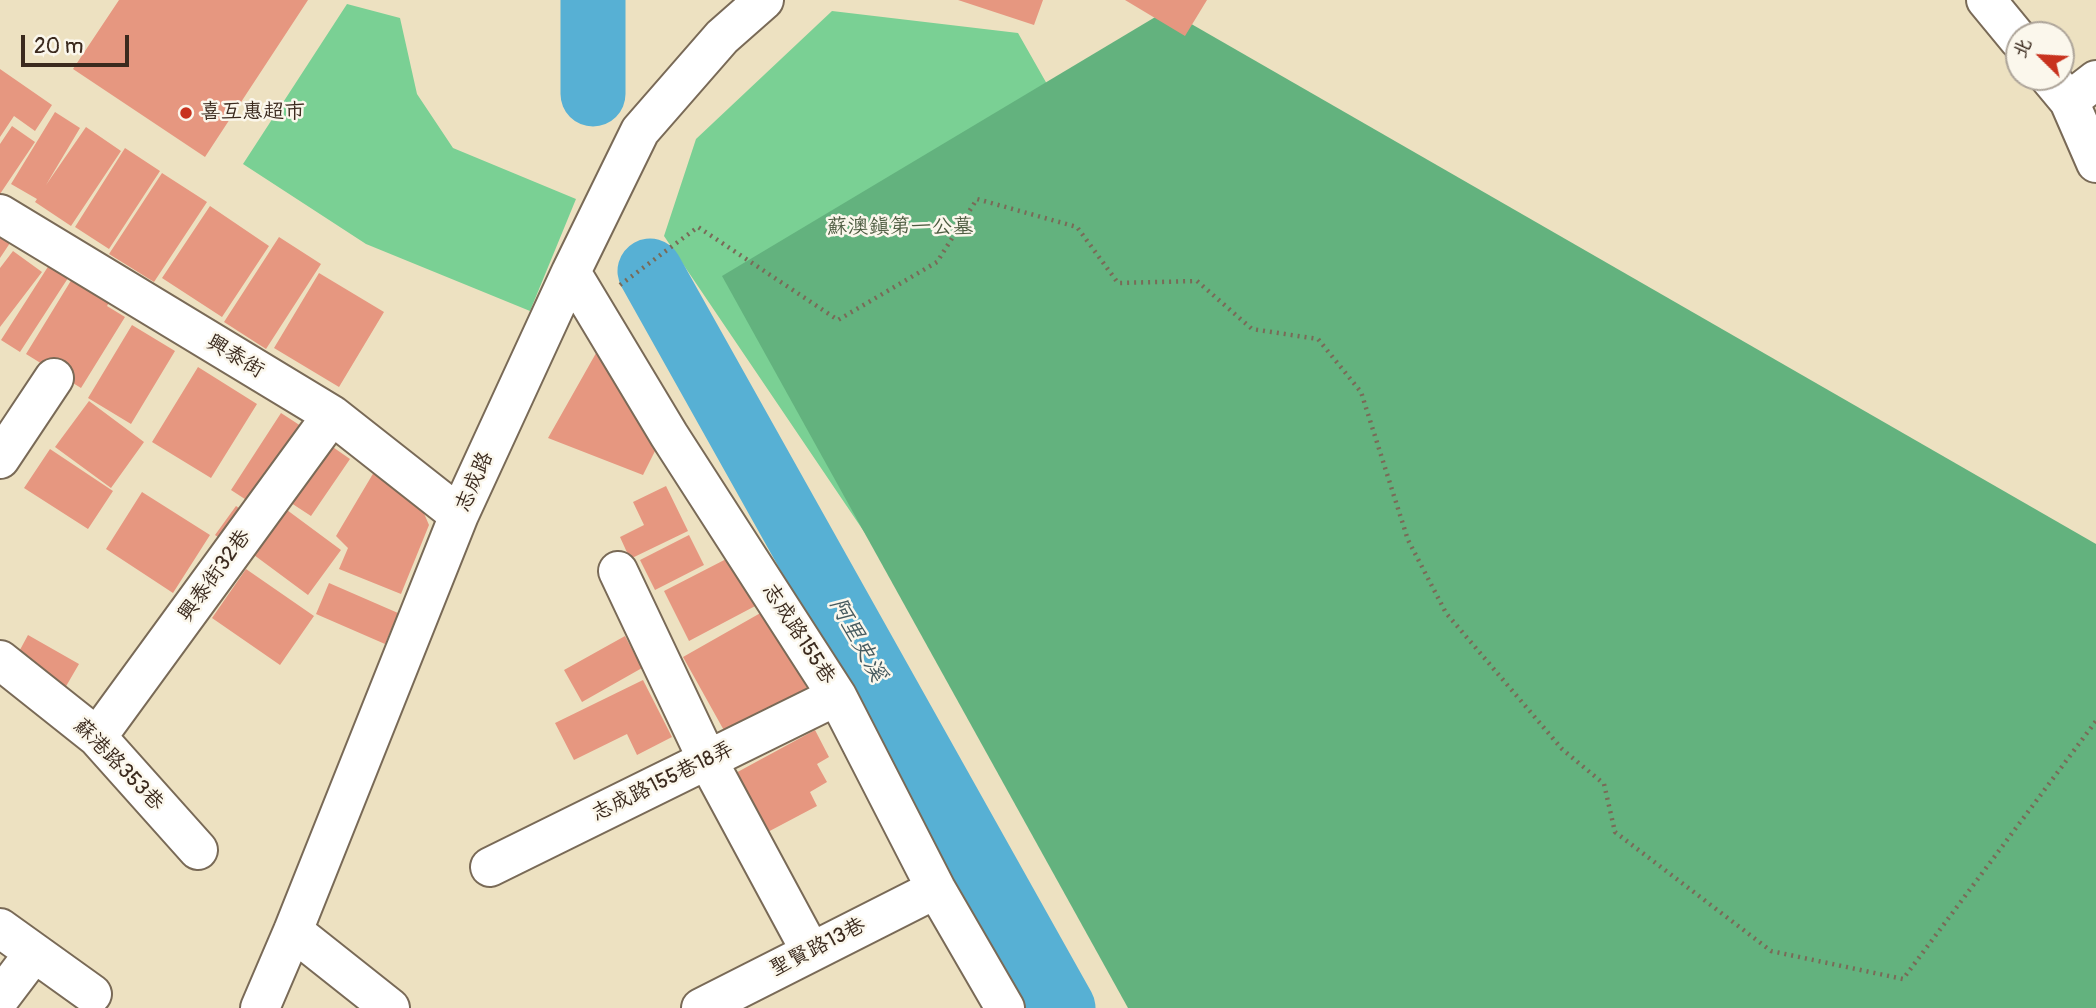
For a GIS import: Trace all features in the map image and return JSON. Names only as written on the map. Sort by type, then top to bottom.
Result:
[{"type":"street","name":"志成路","points":[[260,1008],[459,515],[571,272],[640,131],[722,37],[764,0]]},
{"type":"street","points":[[1986,0],[2005,23]]},
{"type":"street","points":[[2073,91],[2096,163]]},
{"type":"street","name":"興泰街","points":[[0,214],[332,415],[459,515]]},
{"type":"street","name":"志成路155巷","points":[[571,272],[669,435],[837,696],[936,889],[1005,1008]]},
{"type":"street","points":[[0,458],[54,379]]},
{"type":"street","name":"興泰街32巷","points":[[97,737],[332,415]]},
{"type":"street","points":[[618,571],[708,761],[811,952]]},
{"type":"street","name":"蘇港路353巷","points":[[0,660],[97,737],[198,850]]},
{"type":"street","name":"志成路155巷18弄","points":[[489,867],[837,696]]},
{"type":"street","name":"聖賢路13巷","points":[[701,1008],[936,889]]},
{"type":"street","points":[[0,928],[92,994]]},
{"type":"street","points":[[293,931],[390,1008]]},
{"type":"street","points":[[0,998],[34,953]]},
{"type":"path","points":[[592,306],[698,228],[838,320],[937,262],[977,199],[1077,227],[1118,283],[1197,281],[1252,330],[1318,339],[1361,391],[1408,540],[1446,613],[1562,749],[1604,784],[1615,832],[1771,951],[1903,979],[2096,721]]},
{"type":"green space","points":[[347,4],[400,18],[417,94],[453,148],[576,199],[530,311],[366,244],[243,164]]},
{"type":"green space","points":[[1167,10],[2096,544],[2096,1008],[1128,1008],[722,276]]},
{"type":"green space","name":"蘇澳鎮第一公墓","points":[[832,11],[1018,33],[1403,711],[1074,842],[664,236],[696,139]]},
{"type":"building","name":"喜互惠超市","points":[[119,0],[308,0],[205,157],[73,69]]},
{"type":"building","points":[[958,0],[1043,0],[1034,25]]},
{"type":"building","points":[[1125,0],[1207,0],[1185,36]]},
{"type":"building","points":[[0,69],[52,105],[35,131],[14,116],[0,137]]},
{"type":"building","points":[[55,112],[80,128],[46,185],[86,127],[121,151],[71,226],[35,202],[37,199],[11,184]]},
{"type":"building","points":[[12,126],[35,142],[0,194],[0,144]]},
{"type":"building","points":[[125,148],[160,171],[109,249],[75,227]]},
{"type":"building","points":[[162,173],[207,202],[154,282],[109,254]]},
{"type":"building","points":[[210,206],[269,246],[222,317],[162,278]]},
{"type":"building","points":[[0,233],[12,240],[0,258]]},
{"type":"building","points":[[279,237],[321,264],[266,349],[224,322]]},
{"type":"building","points":[[13,251],[42,272],[0,327],[0,268]]},
{"type":"building","points":[[51,262],[70,275],[20,352],[1,340]]},
{"type":"building","points":[[319,273],[384,312],[339,387],[274,348]]},
{"type":"building","points":[[75,274],[112,297],[107,306],[125,317],[81,388],[26,354]]},
{"type":"building","points":[[132,325],[175,351],[131,424],[88,398]]},
{"type":"building","points":[[604,339],[663,435],[643,475],[548,438]]},
{"type":"building","points":[[198,367],[257,404],[211,478],[152,442]]},
{"type":"building","points":[[89,401],[144,442],[111,488],[55,447]]},
{"type":"building","points":[[281,413],[301,426],[251,503],[231,490]]},
{"type":"building","points":[[327,443],[350,459],[311,516],[288,501]]},
{"type":"building","points":[[50,449],[113,491],[88,529],[24,488]]},
{"type":"building","points":[[377,467],[414,490],[429,525],[401,594],[339,569],[348,548],[336,536]]},
{"type":"building","points":[[666,486],[688,531],[630,559],[620,537],[644,525],[633,502]]},
{"type":"building","points":[[142,492],[210,535],[173,593],[106,549]]},
{"type":"building","points":[[236,506],[248,514],[228,544],[215,535]]},
{"type":"building","points":[[287,510],[341,550],[308,595],[254,555]]},
{"type":"building","points":[[689,535],[704,565],[655,590],[640,560]]},
{"type":"building","points":[[734,555],[759,604],[689,641],[664,591]]},
{"type":"building","points":[[246,569],[314,616],[280,665],[212,618]]},
{"type":"building","points":[[329,583],[398,613],[385,644],[316,614]]},
{"type":"building","points":[[764,611],[812,697],[731,743],[683,657]]},
{"type":"building","points":[[28,635],[79,664],[65,688],[15,659]]},
{"type":"building","points":[[625,636],[642,668],[582,702],[564,670]]},
{"type":"building","points":[[643,680],[672,737],[637,755],[627,734],[574,760],[555,723]]},
{"type":"building","points":[[815,730],[829,757],[817,764],[827,782],[810,792],[817,806],[764,834],[732,775]]},
{"type":"waterway","name":"阿里史溪","points":[[593,0],[593,94]]},
{"type":"waterway","name":"阿里史溪","points":[[650,271],[1063,1008]]},
{"type":"place","name":"喜互惠超市","points":[[186,113]]}]
